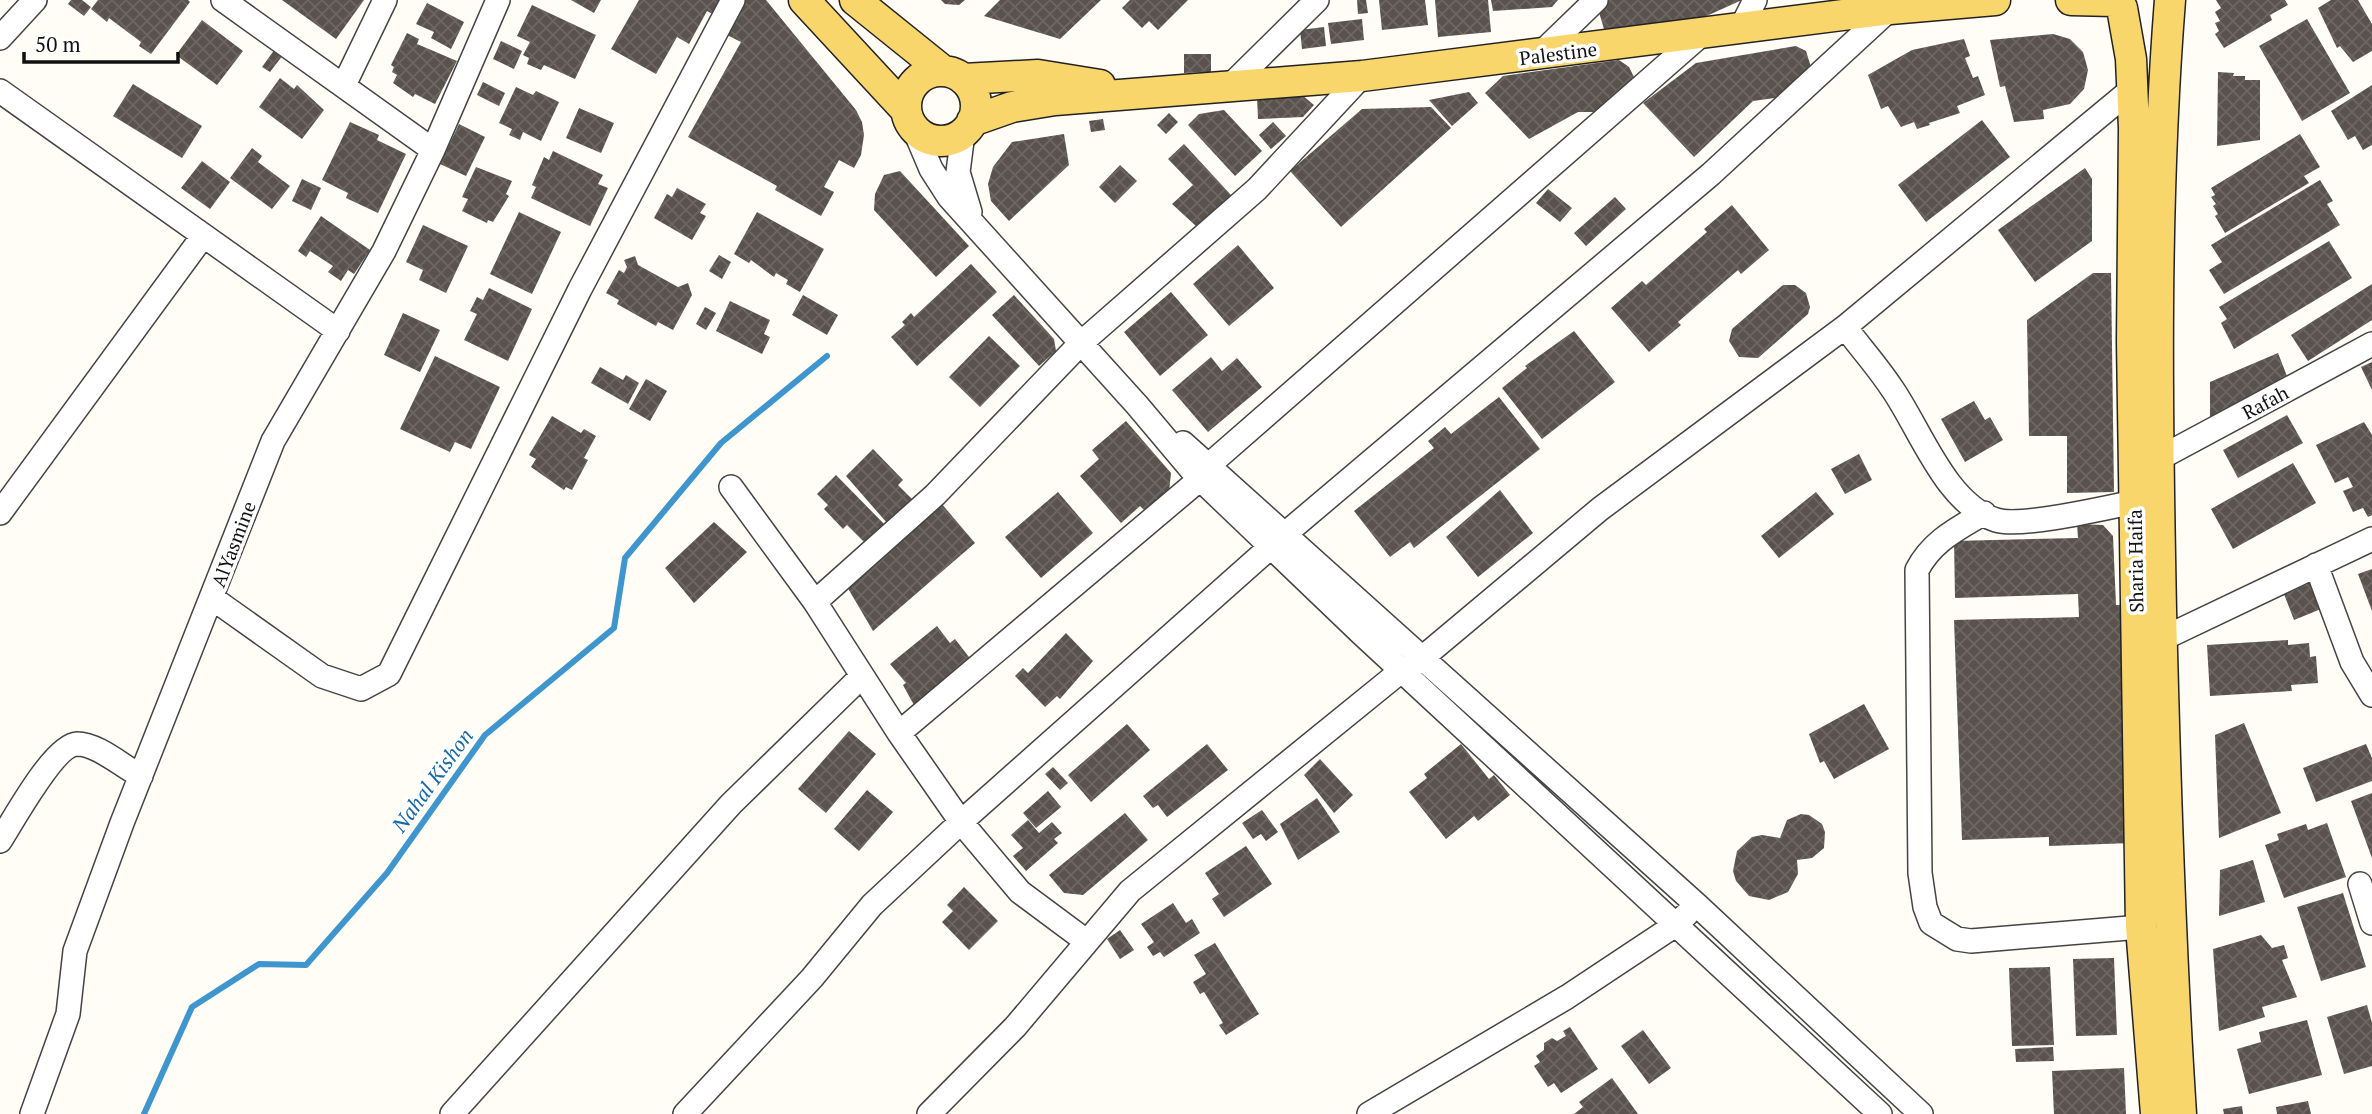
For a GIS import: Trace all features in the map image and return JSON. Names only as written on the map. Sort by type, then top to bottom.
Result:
[{"type":"main road","points":[[804,0],[910,119],[934,140],[946,141],[967,127],[975,99],[952,74],[855,0]]},
{"type":"main road","name":"Palestine","points":[[967,127],[1012,107],[1120,93],[1362,76],[1890,9],[1995,0]]},
{"type":"main road","points":[[2071,0],[2117,3],[2143,13],[2154,10],[2168,0]]},
{"type":"main road","points":[[2168,0],[2164,79],[2158,459],[2169,938],[2181,1114]]},
{"type":"main road","name":"Sharia Haifa","points":[[2117,3],[2132,89],[2134,502],[2141,927],[2155,1114]]},
{"type":"main road","points":[[910,119],[911,86],[919,77],[952,74],[1038,75],[1097,83],[1120,93]]},
{"type":"street","points":[[0,38],[35,0]]},
{"type":"street","points":[[223,0],[433,150]]},
{"type":"street","points":[[344,85],[385,0]]},
{"type":"street","name":"AlYasmine","points":[[32,1114],[68,1014],[75,954],[141,776],[273,441],[384,251],[433,150],[498,0]]},
{"type":"street","points":[[212,598],[322,676],[361,689],[389,674],[580,289],[733,0]]},
{"type":"street","points":[[1232,84],[1317,0]]},
{"type":"street","points":[[1539,55],[1596,0]]},
{"type":"street","points":[[1741,27],[1755,0]]},
{"type":"street","points":[[685,1114],[812,978],[872,905],[961,822],[1279,542],[1711,174],[1890,9]]},
{"type":"street","points":[[899,733],[1204,472],[1702,34]]},
{"type":"street","points":[[815,602],[935,495],[1080,344],[1257,189],[1362,76]]},
{"type":"street","points":[[929,1114],[1015,1027],[1130,891],[1600,509],[1845,327],[2132,89]]},
{"type":"street","points":[[0,91],[338,331]]},
{"type":"street","points":[[910,119],[931,169],[949,197],[1137,405],[1204,472],[1411,665],[1677,924],[1880,1114]]},
{"type":"street","points":[[967,127],[958,172],[975,224]]},
{"type":"street","points":[[0,513],[203,236]]},
{"type":"street","points":[[1845,327],[1892,388],[1938,468],[1957,491],[1984,513],[1997,520],[2042,519],[2134,502]]},
{"type":"street","name":"Rafah","points":[[2158,459],[2372,344]]},
{"type":"street","points":[[731,487],[815,602],[899,733],[961,822],[1020,892],[1086,941]]},
{"type":"street","points":[[1984,513],[1940,540],[1926,553],[1917,570],[1920,873],[1925,907],[1931,923],[1943,933],[1971,941],[2141,927]]},
{"type":"street","points":[[2162,639],[2372,539]]},
{"type":"street","points":[[2316,565],[2352,662],[2372,695]]},
{"type":"street","points":[[1411,665],[1697,905],[1921,1114]]},
{"type":"street","points":[[452,1114],[732,804],[862,676]]},
{"type":"street","points":[[0,841],[48,767],[63,750],[75,744],[89,747],[141,776]]},
{"type":"street","points":[[2360,884],[2372,923]]},
{"type":"street","points":[[1370,1114],[1567,997],[1677,924],[1697,905]]},
{"type":"building","points":[[71,0],[82,0],[91,7],[84,16],[68,4]]},
{"type":"building","points":[[98,0],[190,2],[151,54],[139,46],[141,42],[109,18],[107,22],[91,9]]},
{"type":"building","points":[[282,0],[364,0],[336,39]]},
{"type":"building","points":[[571,0],[601,0],[594,13]]},
{"type":"building","points":[[639,0],[728,0],[718,17],[707,11],[689,44],[677,37],[656,74],[611,49]]},
{"type":"building","points":[[746,0],[766,0],[856,110],[862,122],[864,135],[861,155],[854,168],[839,160],[824,187],[834,192],[821,216],[775,190],[777,186],[688,137],[741,42],[727,35]]},
{"type":"building","points":[[941,0],[965,0],[959,5],[945,4]]},
{"type":"building","points":[[1000,0],[1101,0],[1060,39],[984,16]]},
{"type":"building","points":[[1130,0],[1188,0],[1158,30],[1149,21],[1142,28],[1122,8]]},
{"type":"building","points":[[1357,0],[1366,0],[1368,13],[1358,14]]},
{"type":"building","points":[[1379,0],[1425,0],[1428,25],[1382,30]]},
{"type":"building","points":[[1435,0],[1488,0],[1491,32],[1438,37]]},
{"type":"building","points":[[1491,0],[1558,0],[1552,7],[1493,11]]},
{"type":"building","points":[[1607,0],[1742,0],[1702,18],[1604,29],[1598,9]]},
{"type":"building","points":[[2216,0],[2285,0],[2288,5],[2270,15],[2272,20],[2224,48],[2215,34],[2219,31],[2215,23],[2220,21],[2215,12],[2221,8]]},
{"type":"building","points":[[2331,0],[2358,0],[2372,24],[2372,51],[2353,62],[2340,46],[2337,48],[2318,8]]},
{"type":"building","points":[[427,3],[464,22],[451,49],[431,38],[434,32],[416,24]]},
{"type":"building","points":[[532,5],[596,35],[575,79],[544,65],[541,70],[527,64],[529,58],[523,55],[530,42],[517,36]]},
{"type":"building","points":[[1362,19],[1364,40],[1331,44],[1328,23]]},
{"type":"building","points":[[2307,19],[2350,93],[2302,121],[2259,46]]},
{"type":"building","points":[[202,20],[243,51],[217,85],[176,55]]},
{"type":"building","points":[[1324,27],[1326,46],[1302,49],[1300,30]]},
{"type":"building","points":[[407,33],[419,39],[417,44],[457,61],[435,104],[415,94],[413,97],[393,83],[397,75],[392,72],[394,67],[391,65]]},
{"type":"building","points":[[2053,34],[2070,39],[2083,52],[2088,70],[2084,89],[2070,104],[2043,110],[2044,119],[2014,122],[2005,86],[2000,87],[1990,40]]},
{"type":"building","points":[[1964,39],[1970,56],[1965,58],[1973,78],[1978,76],[1985,95],[1957,106],[1960,113],[1917,129],[1914,122],[1901,127],[1888,106],[1881,109],[1868,75],[1912,50]]},
{"type":"building","points":[[501,41],[522,51],[514,69],[493,59]]},
{"type":"building","points":[[1796,46],[1806,51],[1811,67],[1781,97],[1753,101],[1694,157],[1643,103],[1696,63]]},
{"type":"building","points":[[275,49],[283,55],[270,72],[262,67]]},
{"type":"building","points":[[1184,54],[1211,54],[1211,72],[1184,73]]},
{"type":"building","points":[[1619,60],[1629,67],[1635,79],[1614,112],[1578,112],[1529,139],[1485,93],[1503,76]]},
{"type":"building","points":[[2218,72],[2245,76],[2245,80],[2260,80],[2260,140],[2217,146]]},
{"type":"building","points":[[280,78],[294,89],[297,85],[324,110],[302,139],[259,107]]},
{"type":"building","points":[[483,82],[505,93],[499,106],[477,95]]},
{"type":"building","points":[[133,84],[202,126],[182,158],[113,116]]},
{"type":"building","points":[[2372,85],[2372,145],[2363,150],[2355,136],[2348,140],[2331,111]]},
{"type":"building","points":[[516,87],[533,95],[536,91],[559,102],[541,141],[523,132],[520,140],[509,135],[512,129],[499,123]]},
{"type":"building","points":[[1469,92],[1478,103],[1452,126],[1429,100]]},
{"type":"building","points":[[1302,95],[1314,105],[1303,117],[1258,119],[1257,97]]},
{"type":"building","points":[[1431,107],[1451,128],[1341,227],[1290,171],[1362,109]]},
{"type":"building","points":[[579,108],[614,123],[601,153],[566,138]]},
{"type":"building","points":[[1224,110],[1262,151],[1235,176],[1188,125],[1199,114]]},
{"type":"building","points":[[1169,113],[1178,122],[1166,134],[1157,125]]},
{"type":"building","points":[[1103,119],[1105,130],[1091,132],[1089,121]]},
{"type":"building","points":[[1982,120],[2010,157],[1926,222],[1898,185]]},
{"type":"building","points":[[350,122],[379,135],[377,140],[406,154],[378,213],[346,198],[348,193],[322,180]]},
{"type":"building","points":[[1273,122],[1286,136],[1271,149],[1259,135]]},
{"type":"building","points":[[459,124],[485,137],[466,176],[440,164]]},
{"type":"building","points":[[1064,134],[1069,165],[1009,221],[991,201],[988,184],[993,167],[1012,142]]},
{"type":"building","points":[[2300,134],[2320,167],[2304,176],[2309,183],[2225,233],[2215,216],[2218,214],[2213,206],[2216,204],[2211,197],[2215,195],[2211,188]]},
{"type":"building","points":[[1184,144],[1231,195],[1197,227],[1172,204],[1193,185],[1168,159]]},
{"type":"building","points":[[252,148],[262,156],[258,162],[290,186],[272,209],[230,178]]},
{"type":"building","points":[[553,151],[603,175],[598,184],[608,188],[590,226],[531,198],[536,187],[532,185],[544,157],[549,160]]},
{"type":"building","points":[[202,161],[230,182],[210,209],[181,188]]},
{"type":"building","points":[[1120,165],[1137,181],[1115,203],[1099,187]]},
{"type":"building","points":[[476,167],[512,181],[506,194],[509,196],[493,222],[488,220],[487,223],[462,211],[468,199],[462,197]]},
{"type":"building","points":[[2085,168],[2092,179],[2092,241],[2035,282],[1998,230]]},
{"type":"building","points":[[900,171],[969,246],[936,277],[874,210],[875,194],[884,175]]},
{"type":"building","points":[[302,179],[321,188],[311,210],[292,201]]},
{"type":"building","points":[[2320,180],[2333,201],[2327,204],[2340,225],[2224,294],[2209,270],[2222,262],[2211,245]]},
{"type":"building","points":[[677,188],[706,204],[700,213],[706,216],[692,240],[654,218],[667,194],[672,197]]},
{"type":"building","points":[[1548,189],[1572,208],[1560,222],[1536,203]]},
{"type":"building","points":[[1615,197],[1626,209],[1586,246],[1574,233]]},
{"type":"building","points":[[1732,205],[1769,250],[1741,274],[1738,270],[1678,322],[1681,325],[1649,352],[1611,308],[1642,281],[1646,285],[1707,232],[1704,229]]},
{"type":"building","points":[[519,212],[561,232],[532,294],[490,274]]},
{"type":"building","points":[[757,212],[824,249],[800,292],[786,284],[788,280],[776,273],[774,277],[751,260],[749,263],[734,254]]},
{"type":"building","points":[[321,216],[370,250],[354,274],[348,270],[341,281],[328,272],[333,266],[310,251],[306,257],[298,251]]},
{"type":"building","points":[[423,225],[468,246],[446,293],[419,280],[423,270],[406,262]]},
{"type":"building","points":[[2329,241],[2352,278],[2234,349],[2221,323],[2227,319],[2219,307]]},
{"type":"building","points":[[1238,245],[1274,288],[1229,326],[1193,284]]},
{"type":"building","points":[[719,255],[731,262],[722,279],[709,271]]},
{"type":"building","points":[[635,256],[638,265],[678,287],[688,283],[692,295],[673,330],[658,322],[656,326],[617,304],[619,300],[606,293],[619,270],[624,273],[627,267],[624,260]]},
{"type":"building","points":[[971,264],[997,292],[917,366],[891,337],[905,325],[902,322],[911,313],[914,317]]},
{"type":"building","points":[[2093,273],[2111,273],[2114,492],[2067,493],[2067,436],[2029,436],[2027,320]]},
{"type":"building","points":[[2372,284],[2372,320],[2308,361],[2291,335]]},
{"type":"building","points":[[1783,285],[1795,285],[1806,293],[1810,307],[1808,314],[1758,358],[1739,357],[1729,341],[1732,329]]},
{"type":"building","points":[[489,288],[532,309],[508,361],[464,340],[477,314],[470,311],[477,297],[483,300]]},
{"type":"building","points":[[1171,292],[1208,335],[1160,376],[1124,332]]},
{"type":"building","points":[[803,295],[838,315],[827,335],[792,315]]},
{"type":"building","points":[[1014,295],[1054,339],[1056,351],[1039,366],[992,315]]},
{"type":"building","points":[[730,301],[770,320],[764,334],[770,337],[762,354],[716,331]]},
{"type":"building","points":[[705,307],[716,313],[706,330],[696,324]]},
{"type":"building","points":[[403,313],[440,330],[420,372],[384,355]]},
{"type":"building","points":[[1574,331],[1615,382],[1542,439],[1502,388],[1527,368],[1525,366]]},
{"type":"building","points":[[989,336],[1020,366],[980,407],[949,377]]},
{"type":"building","points":[[2278,353],[2290,384],[2210,417],[2210,382]]},
{"type":"building","points":[[435,356],[500,387],[471,449],[455,442],[450,452],[400,429]]},
{"type":"building","points":[[1211,357],[1222,371],[1237,358],[1262,387],[1208,432],[1172,390]]},
{"type":"building","points":[[2372,362],[2372,390],[2361,367]]},
{"type":"building","points":[[600,367],[623,380],[626,375],[639,383],[628,404],[591,383]]},
{"type":"building","points":[[646,379],[667,391],[650,421],[629,409]]},
{"type":"building","points":[[1499,397],[1540,449],[1414,548],[1410,542],[1390,557],[1354,511],[1434,448],[1428,441],[1445,427],[1451,434]]},
{"type":"building","points":[[1974,401],[1985,420],[1990,417],[2003,440],[1965,462],[1941,419]]},
{"type":"building","points":[[2287,415],[2303,443],[2238,478],[2223,450]]},
{"type":"building","points":[[552,416],[581,433],[584,429],[596,436],[584,458],[588,460],[572,490],[566,487],[564,490],[531,467],[536,459],[529,455]]},
{"type":"building","points":[[1126,421],[1171,473],[1169,492],[1146,512],[1140,506],[1121,523],[1080,476],[1099,459],[1092,450]]},
{"type":"building","points":[[2364,422],[2372,435],[2372,515],[2368,517],[2363,508],[2353,512],[2343,491],[2353,487],[2348,477],[2335,483],[2316,445]]},
{"type":"building","points":[[873,449],[903,480],[898,485],[912,499],[887,523],[846,476]]},
{"type":"building","points":[[1859,454],[1872,480],[1845,494],[1831,469]]},
{"type":"building","points":[[2293,463],[2316,503],[2233,549],[2211,509]]},
{"type":"building","points":[[836,475],[887,527],[868,546],[847,525],[843,529],[824,509],[828,505],[817,494]]},
{"type":"building","points":[[1500,490],[1533,533],[1478,577],[1446,537]]},
{"type":"building","points":[[1058,492],[1093,533],[1041,578],[1005,537]]},
{"type":"building","points":[[1816,492],[1834,514],[1779,558],[1761,536]]},
{"type":"building","points":[[941,503],[975,543],[873,631],[846,585]]},
{"type":"building","points":[[714,522],[747,552],[694,603],[665,568]]},
{"type":"building","points":[[2077,524],[2103,525],[2113,536],[2116,605],[2124,605],[2131,843],[2049,846],[2049,837],[1962,840],[1954,620],[2079,617],[2078,594],[1955,598],[1954,541],[2078,538]]},
{"type":"building","points":[[2372,569],[2372,611],[2358,574]]},
{"type":"building","points":[[2310,583],[2321,609],[2294,620],[2284,594]]},
{"type":"building","points":[[937,626],[950,643],[955,639],[972,661],[915,707],[903,685],[906,683],[890,664]]},
{"type":"building","points":[[1066,633],[1093,661],[1060,699],[1057,696],[1045,707],[1015,676],[1023,668],[1028,673]]},
{"type":"building","points":[[2288,640],[2288,645],[2309,643],[2310,657],[2316,656],[2318,683],[2291,685],[2292,691],[2210,696],[2207,645]]},
{"type":"building","points":[[1864,704],[1889,749],[1834,779],[1824,761],[1820,763],[1809,734]]},
{"type":"building","points":[[2244,723],[2281,813],[2219,838],[2215,735]]},
{"type":"building","points":[[1127,724],[1150,750],[1091,802],[1068,775]]},
{"type":"building","points":[[849,731],[876,754],[826,813],[798,789]]},
{"type":"building","points":[[1207,744],[1228,770],[1167,817],[1158,805],[1153,808],[1143,796]]},
{"type":"building","points":[[1461,744],[1489,779],[1494,775],[1510,795],[1478,821],[1474,816],[1446,839],[1409,792],[1427,778],[1424,774]]},
{"type":"building","points":[[2366,744],[2372,758],[2372,781],[2316,802],[2303,768]]},
{"type":"building","points":[[1320,759],[1353,795],[1334,813],[1304,775]]},
{"type":"building","points":[[1053,767],[1068,783],[1060,790],[1045,774]]},
{"type":"building","points":[[867,790],[893,812],[859,851],[834,829]]},
{"type":"building","points":[[1048,791],[1061,807],[1036,828],[1023,813]]},
{"type":"building","points":[[2372,793],[2372,858],[2351,801]]},
{"type":"building","points":[[1317,798],[1340,832],[1298,860],[1280,824]]},
{"type":"building","points":[[1262,810],[1278,832],[1266,841],[1261,834],[1253,839],[1242,823]]},
{"type":"building","points":[[1125,813],[1148,840],[1083,895],[1064,893],[1049,875]]},
{"type":"building","points":[[1801,814],[1809,815],[1822,824],[1825,832],[1824,848],[1812,858],[1797,860],[1798,874],[1788,892],[1769,900],[1749,896],[1736,881],[1733,871],[1737,851],[1752,837],[1762,835],[1780,838],[1787,820]]},
{"type":"building","points":[[1028,820],[1039,833],[1052,822],[1062,833],[1054,839],[1058,843],[1026,871],[1013,856],[1023,848],[1011,835]]},
{"type":"building","points":[[2327,823],[2346,877],[2284,898],[2265,845],[2279,840],[2277,834],[2306,824],[2308,830]]},
{"type":"building","points":[[1246,846],[1272,884],[1224,917],[1212,899],[1219,894],[1205,873]]},
{"type":"building","points":[[2253,860],[2265,902],[2219,916],[2220,870]]},
{"type":"building","points":[[964,887],[998,921],[969,950],[942,922],[953,911],[947,905]]},
{"type":"building","points":[[2343,893],[2366,967],[2321,981],[2297,907]]},
{"type":"building","points":[[1173,903],[1186,923],[1192,919],[1200,933],[1164,957],[1160,952],[1153,956],[1147,947],[1154,942],[1141,924]]},
{"type":"building","points":[[1120,930],[1134,950],[1120,959],[1107,939]]},
{"type":"building","points":[[2261,935],[2272,948],[2284,945],[2288,958],[2282,960],[2297,997],[2262,1007],[2265,1017],[2219,1031],[2213,949]]},
{"type":"building","points":[[1215,943],[1259,1014],[1226,1035],[1219,1025],[1223,1023],[1204,992],[1200,994],[1193,982],[1206,974],[1194,955]]},
{"type":"building","points":[[2114,958],[2117,1035],[2076,1036],[2073,959]]},
{"type":"building","points":[[2050,967],[2054,1045],[2012,1046],[2009,968]]},
{"type":"building","points":[[2367,1005],[2372,1023],[2372,1066],[2344,1074],[2327,1017]]},
{"type":"building","points":[[2307,1020],[2322,1075],[2249,1094],[2237,1049],[2261,1042],[2259,1032]]},
{"type":"building","points":[[1570,1027],[1598,1069],[1561,1093],[1554,1083],[1548,1087],[1534,1066],[1540,1062],[1536,1056],[1544,1050],[1544,1043],[1552,1038],[1557,1041],[1566,1036],[1563,1031]]},
{"type":"building","points":[[1643,1030],[1671,1068],[1649,1084],[1621,1046]]},
{"type":"building","points":[[2053,1047],[2054,1061],[2016,1062],[2015,1049]]},
{"type":"building","points":[[2124,1068],[2126,1114],[2054,1114],[2052,1071]]},
{"type":"building","points":[[1612,1078],[1638,1114],[1574,1114],[1583,1107],[1579,1102]]},
{"type":"building","points":[[2308,1101],[2311,1114],[2277,1114],[2276,1107]]},
{"type":"building","points":[[2242,1106],[2243,1114],[2224,1114],[2223,1109]]},
{"type":"waterway","name":"Nahal Kishon","points":[[144,1114],[192,1007],[259,964],[306,965],[387,873],[485,735],[614,628],[625,558],[721,443],[827,356]]}]
